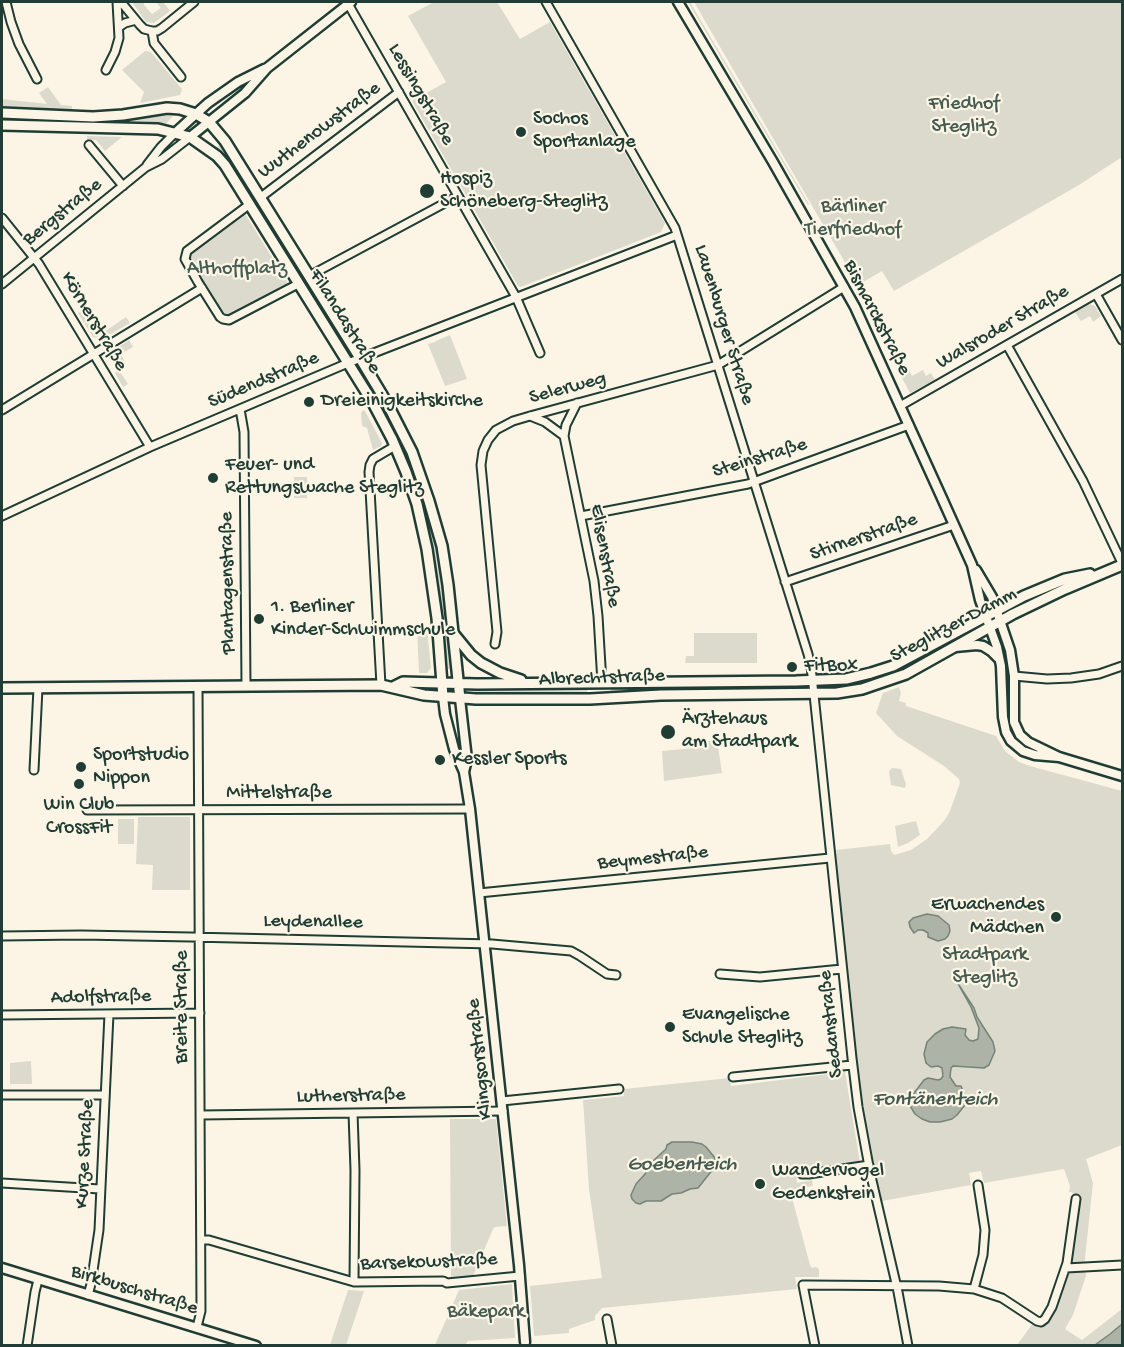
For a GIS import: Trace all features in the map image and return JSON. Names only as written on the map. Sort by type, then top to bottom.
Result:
[{"type":"main road","points":[[2,113],[93,117],[174,108],[196,114]]},
{"type":"main road","name":"Filandastraße","points":[[196,114],[209,122],[225,141],[261,197],[387,403],[412,452],[442,546],[460,699]]},
{"type":"main road","name":"Filandastraße","points":[[2,125],[158,129],[190,138],[225,165],[373,403],[395,446],[417,504],[427,549],[437,618],[443,697]]},
{"type":"main road","points":[[211,152],[216,144],[225,141]]},
{"type":"main road","name":"Steglitzer Damm","points":[[813,694],[854,690],[906,674],[1001,621],[1122,564]]},
{"type":"main road","name":"Steglitzer Damm","points":[[812,681],[859,676],[893,666],[986,615],[1050,585],[1065,579],[1107,571]]},
{"type":"main road","points":[[453,632],[471,655],[481,663],[500,673],[529,683]]},
{"type":"main road","name":"Albrechtstraße","points":[[393,687],[404,682],[812,681]]},
{"type":"main road","points":[[605,683],[609,698]]},
{"type":"main road","name":"Albrechtstraße","points":[[2,688],[381,685],[424,695],[460,699],[813,694]]},
{"type":"street","points":[[6,2],[11,22],[37,78]]},
{"type":"street","points":[[119,2],[144,29],[152,31],[162,28],[194,2]]},
{"type":"street","points":[[106,70],[115,52],[118,38],[119,2]]},
{"type":"street","name":"Bergstraße","points":[[2,284],[146,168],[190,138],[245,93],[267,68],[349,2]]},
{"type":"street","name":"Lessingstraße","points":[[349,2],[516,297]]},
{"type":"street","name":"Lauenburger Straße","points":[[546,2],[673,224],[808,654],[813,694]]},
{"type":"street","name":"Bismarckstraße","points":[[678,2],[773,162],[860,316],[972,565],[992,597],[1011,650],[1014,676],[1014,722],[1017,730],[1028,742],[1059,757]]},
{"type":"street","points":[[119,27],[136,21]]},
{"type":"street","points":[[152,31],[154,43],[181,77]]},
{"type":"street","name":"Bergstraße","points":[[146,168],[161,147],[208,103],[238,82],[267,68]]},
{"type":"street","name":"Wuthenowstraße","points":[[261,197],[399,92]]},
{"type":"street","points":[[89,145],[123,186]]},
{"type":"street","points":[[309,276],[458,196]]},
{"type":"street","points":[[250,204],[187,251],[185,259],[187,263],[223,319],[229,320],[298,284]]},
{"type":"street","name":"Körnerstraße","points":[[2,218],[34,258],[150,447]]},
{"type":"street","name":"Südendstraße","points":[[2,516],[150,447],[360,358],[677,235]]},
{"type":"street","name":"Walsroder Straße","points":[[900,406],[1122,279]]},
{"type":"street","points":[[2,410],[202,288]]},
{"type":"street","name":"Selerweg","points":[[495,644],[497,632],[481,465],[483,451],[496,430],[513,421],[530,416],[718,365],[844,288]]},
{"type":"street","points":[[1096,294],[1122,340]]},
{"type":"street","points":[[516,297],[540,353]]},
{"type":"street","points":[[1006,345],[1083,481],[1122,564]]},
{"type":"street","points":[[530,416],[545,422],[564,436],[566,425],[577,403]]},
{"type":"street","name":"Plantagenstraße","points":[[240,409],[244,432],[246,686]]},
{"type":"street","name":"Steinstraße","points":[[581,516],[754,482],[909,425]]},
{"type":"street","name":"Elisenstraße","points":[[564,436],[596,593],[605,683]]},
{"type":"street","points":[[381,685],[369,472],[374,459],[395,446]]},
{"type":"street","name":"Stirnerstraße","points":[[785,582],[954,525]]},
{"type":"street","name":"Bismarckstraße","points":[[972,565],[1000,660],[1003,722],[1006,732],[1011,741],[1023,751],[1035,755],[1059,757]]},
{"type":"street","points":[[952,648],[979,645],[988,649],[1000,660]]},
{"type":"street","points":[[1014,676],[1047,679],[1071,678],[1100,674],[1122,666]]},
{"type":"street","name":"Breite Straße","points":[[197,1328],[201,1311],[198,686]]},
{"type":"street","points":[[34,770],[38,688]]},
{"type":"street","name":"Sedanstraße","points":[[813,694],[852,1065],[869,1165],[897,1286],[908,1346]]},
{"type":"street","name":"Klingsorstraße","points":[[443,697],[454,749],[464,772],[470,809],[502,1101],[525,1342]]},
{"type":"street","name":"Klingsorstraße","points":[[460,699],[467,759],[464,772]]},
{"type":"street","points":[[1059,757],[1122,776]]},
{"type":"street","name":"Mittelstraße","points":[[87,810],[470,809]]},
{"type":"street","name":"Beymestraße","points":[[479,893],[830,858]]},
{"type":"street","name":"Leydenallee","points":[[2,936],[81,935],[485,944],[571,951],[607,974],[616,975]]},
{"type":"street","points":[[720,974],[760,977],[842,969]]},
{"type":"street","name":"Adolfstraße","points":[[2,1016],[200,1013]]},
{"type":"street","name":"Kurze Straße","points":[[88,1295],[99,1230],[109,1014]]},
{"type":"street","points":[[733,1077],[852,1065]]},
{"type":"street","points":[[502,1101],[619,1089]]},
{"type":"street","points":[[2,1095],[105,1095]]},
{"type":"street","name":"Lutherstraße","points":[[201,1114],[503,1111]]},
{"type":"street","points":[[353,1113],[354,1282]]},
{"type":"street","points":[[802,1174],[869,1165]]},
{"type":"street","points":[[2,1183],[100,1189]]},
{"type":"street","points":[[974,1289],[983,1255],[984,1240],[984,1221],[978,1185]]},
{"type":"street","points":[[815,1346],[803,1286],[974,1289],[1002,1298],[1041,1322],[1052,1308],[1066,1268],[1076,1199]]},
{"type":"street","name":"Barsekowstraße","points":[[201,1240],[209,1240],[354,1282],[443,1281],[447,1283],[520,1276]]},
{"type":"street","points":[[1066,1268],[1122,1265]]},
{"type":"street","name":"Birkbuschstraße","points":[[2,1268],[250,1345]]},
{"type":"street","points":[[27,1346],[38,1280]]},
{"type":"street","points":[[607,1319],[612,1346]]},
{"type":"green space","points":[[132,2],[144,2],[152,14],[161,8],[156,2],[163,2],[170,11],[154,23],[146,22]]},
{"type":"green space","name":"Sochos Sportanlage","points":[[434,2],[497,2],[520,39],[550,22],[665,223],[661,232],[521,287],[518,286],[412,101],[446,82],[408,16]]},
{"type":"green space","points":[[688,2],[690,2],[808,205]]},
{"type":"green space","name":"Friedhof Steglitz","points":[[694,2],[1122,2],[1122,157],[1079,185],[894,291],[882,271],[858,285]]},
{"type":"green space","points":[[145,51],[151,52],[182,89],[180,95],[140,103],[144,92],[122,70]]},
{"type":"green space","points":[[48,87],[61,105],[72,106],[72,111],[2,108],[2,99],[47,104],[39,93]]},
{"type":"green space","points":[[176,112],[166,124],[122,120]]},
{"type":"green space","points":[[87,136],[122,137],[105,151],[96,140],[87,140]]},
{"type":"green space","points":[[219,145],[223,146],[250,190],[248,191],[231,166],[216,150]]},
{"type":"green space","points":[[254,195],[308,285],[304,286],[250,197]]},
{"type":"green space","name":"Althoffplatz","points":[[244,212],[289,285],[228,318],[222,315],[188,261],[193,250]]},
{"type":"green space","points":[[311,288],[350,352],[346,353],[308,291]]},
{"type":"green space","points":[[1090,304],[1095,306],[1101,316],[1093,322],[1090,316],[1081,321],[1075,312]]},
{"type":"green space","points":[[83,310],[97,333],[101,334],[126,317],[130,323],[102,339],[93,337],[78,313]]},
{"type":"green space","points":[[450,335],[467,379],[445,386],[428,344]]},
{"type":"green space","points":[[129,340],[133,347],[121,354],[126,364],[118,369],[128,384],[123,387],[115,373],[118,370],[113,360],[119,352],[117,348]]},
{"type":"green space","points":[[909,370],[912,376],[923,370],[926,376],[931,373],[935,380],[910,393],[900,374]]},
{"type":"green space","points":[[363,410],[382,443],[373,450],[367,428],[362,426],[361,413]]},
{"type":"green space","points":[[400,438],[420,488],[437,549],[452,669],[448,669],[440,612],[396,440]]},
{"type":"green space","points":[[294,477],[307,477],[307,498],[294,498]]},
{"type":"green space","points":[[417,629],[427,629],[431,668],[427,673],[419,673]]},
{"type":"green space","points":[[967,631],[968,633],[903,669],[872,680],[826,689],[826,686],[854,682],[888,673]]},
{"type":"green space","points":[[694,633],[757,633],[757,663],[685,663],[686,656],[694,656]]},
{"type":"green space","points":[[1001,635],[1009,673],[1011,725],[1019,740],[1034,751],[1019,743],[1009,729],[1006,718],[1005,668],[997,637]]},
{"type":"green space","points":[[796,686],[796,689],[611,692],[614,688]]},
{"type":"green space","name":"Stadtpark Steglitz","points":[[899,687],[901,693],[899,701],[906,703],[906,706],[996,736],[1005,751],[1019,762],[1122,791],[1122,1145],[1086,1159],[1093,1183],[1085,1258],[1086,1276],[1073,1315],[1065,1329],[1082,1340],[1122,1309],[1122,1324],[1095,1345],[1017,1345],[1033,1323],[1042,1326],[1054,1310],[1072,1259],[1077,1203],[1081,1198],[1069,1192],[1070,1186],[1064,1169],[984,1183],[981,1171],[969,1173],[971,1185],[882,1201],[866,1128],[861,1091],[859,1091],[834,853],[837,853],[836,850],[890,844],[894,855],[911,850],[927,839],[944,821],[960,783],[959,779],[944,766],[897,736],[876,713],[883,693]]},
{"type":"green space","points":[[587,688],[587,693],[475,694],[475,689]]},
{"type":"green space","points":[[717,740],[722,773],[664,781],[662,751],[694,748],[694,743]]},
{"type":"green space","points":[[892,768],[901,769],[906,784],[905,788],[891,785],[889,771]]},
{"type":"green space","points":[[138,817],[190,817],[190,890],[152,890],[153,865],[136,864]]},
{"type":"green space","points":[[118,819],[134,819],[134,844],[118,844]]},
{"type":"green space","points":[[916,821],[920,835],[898,847],[895,826]]},
{"type":"green space","points":[[31,1061],[32,1084],[10,1084],[10,1063]]},
{"type":"green space","points":[[845,1072],[860,1163],[808,1171],[799,1168],[796,1172],[797,1183],[812,1180],[813,1186],[790,1190],[810,1265],[812,1268],[819,1269],[819,1277],[795,1277],[797,1289],[602,1308],[595,1316],[595,1320],[569,1329],[569,1333],[534,1336],[530,1286],[602,1278],[589,1189],[583,1100],[624,1096],[624,1089],[730,1078],[731,1086]]},
{"type":"green space","points":[[450,1119],[496,1119],[507,1226],[493,1229],[473,1276],[451,1277]]},
{"type":"green space","name":"Bäkepark","points":[[512,1284],[515,1338],[468,1341],[465,1345],[435,1345],[459,1290]]},
{"type":"green space","points":[[348,1290],[364,1291],[346,1345],[330,1345]]},
{"type":"water","points":[[927,914],[938,916],[949,925],[950,931],[945,939],[938,941],[928,937],[928,933],[923,930],[914,933],[909,922],[913,918]]},
{"type":"water","name":"Fontänenteich","points":[[957,982],[993,1042],[995,1051],[989,1065],[984,1068],[953,1066],[951,1068],[950,1077],[956,1086],[961,1086],[965,1105],[952,1119],[930,1122],[915,1114],[909,1104],[911,1097],[924,1080],[928,1078],[938,1080],[943,1076],[942,1068],[931,1067],[926,1063],[924,1054],[927,1042],[943,1029],[952,1027],[966,1029],[965,1035],[969,1040],[978,1039],[979,1028],[971,1007]]},
{"type":"water","name":"Goebenteich","points":[[672,1142],[702,1144],[715,1158],[714,1168],[698,1188],[672,1194],[661,1201],[636,1203],[631,1195],[636,1184],[653,1161]]},
{"type":"water","points":[[1122,1324],[1122,1345],[1095,1345],[1110,1334]]},
{"type":"place","name":"Sochos Sportanlage","points":[[521,132]]},
{"type":"place","name":"Hospiz Schöneberg-Steglitz","points":[[427,191]]},
{"type":"place","name":"Dreieinigkeitskirche","points":[[309,402]]},
{"type":"place","name":"Feuer- und Rettungswache Steglitz","points":[[213,478]]},
{"type":"place","name":"1. Berliner Kinder-Schwimmschule","points":[[259,619]]},
{"type":"place","name":"FitBox","points":[[792,667]]},
{"type":"place","name":"Ärztehaus am Stadtpark","points":[[668,732]]},
{"type":"place","name":"Kessler Sports","points":[[440,760]]},
{"type":"place","name":"Sportstudio Nippon","points":[[81,767]]},
{"type":"place","name":"Win Club CrossFit","points":[[79,784]]},
{"type":"place","name":"Erwachendes Mädchen","points":[[1056,917]]},
{"type":"place","name":"Evangelische Schule Steglitz","points":[[670,1027]]},
{"type":"place","name":"Wandervogel Gedenkstein","points":[[760,1184]]},
{"type":"park label","name":"Bärliner Tierfriedhof","points":[[853,220]]}]
